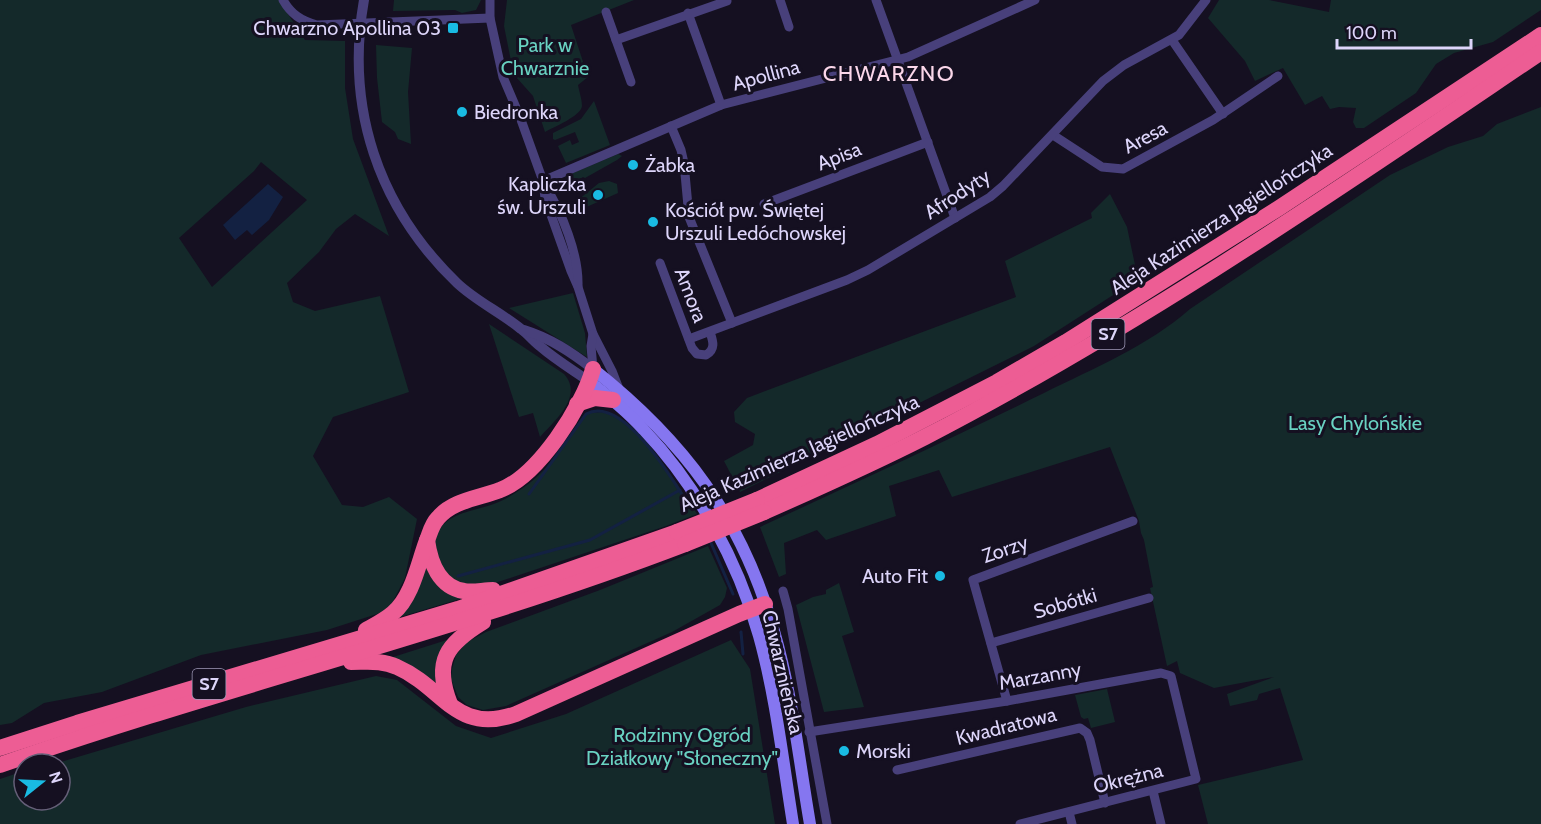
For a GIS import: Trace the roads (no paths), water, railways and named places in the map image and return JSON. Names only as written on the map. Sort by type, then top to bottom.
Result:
[{"type":"highway","name":"Aleja Kazimierza Jagiellończyka","points":[[1489,79],[1541,35]]},
{"type":"highway","name":"Aleja Kazimierza Jagiellończyka","points":[[0,765],[129,723],[510,607],[621,568],[681,538],[924,437],[1074,354],[1220,264],[1426,119],[1489,79],[1541,52]]},
{"type":"highway","points":[[342,644],[394,612],[409,589],[434,523],[442,513],[462,502],[501,490],[524,476],[547,453],[577,404],[591,375]]},
{"type":"highway","points":[[577,404],[616,395]]},
{"type":"highway","name":"Aleja Kazimierza Jagiellończyka","points":[[0,748],[681,538]]},
{"type":"highway","points":[[428,540],[432,564],[438,574],[454,588],[474,592],[514,590]]},
{"type":"highway","points":[[450,704],[442,682],[445,659],[449,649],[465,633],[510,607]]},
{"type":"highway","points":[[329,662],[374,661],[391,664],[411,675],[465,715],[488,721],[503,719],[758,607]]},
{"type":"main road","name":"Chwarznieńska","points":[[591,375],[667,435],[709,489],[741,545],[758,607],[777,642],[810,824]]},
{"type":"main road","name":"Chwarznieńska","points":[[758,607],[759,636],[794,824]]},
{"type":"street","points":[[283,0],[288,10],[305,22],[327,26],[490,18]]},
{"type":"street","name":"Chwarznieńska","points":[[364,0],[360,24],[358,68],[362,112],[378,164],[395,205],[418,239],[458,284],[520,329],[545,337],[572,353],[591,375]]},
{"type":"street","name":"Chwarznieńska","points":[[490,0],[490,18],[503,77],[543,182],[545,198],[593,334],[612,372],[616,395]]},
{"type":"street","points":[[780,0],[789,27]]},
{"type":"street","points":[[876,0],[955,218]]},
{"type":"street","name":"Apollina","points":[[543,182],[722,105],[898,60],[1035,0]]},
{"type":"street","name":"Afrodyty","points":[[689,339],[857,275],[999,190],[1112,73],[1133,59],[1172,40],[1185,29],[1206,0]]},
{"type":"street","points":[[616,40],[727,1]]},
{"type":"street","points":[[606,12],[631,82]]},
{"type":"street","points":[[688,13],[722,105]]},
{"type":"street","points":[[1172,40],[1223,114]]},
{"type":"street","name":"Aresa","points":[[1053,135],[1102,167],[1117,170],[1128,167],[1223,114],[1278,76]]},
{"type":"street","points":[[671,126],[684,163],[689,217],[732,323]]},
{"type":"street","name":"Apisa","points":[[764,204],[928,142]]},
{"type":"street","name":"Amora","points":[[660,264],[689,339]]},
{"type":"street","points":[[689,339],[694,351],[699,355],[706,355],[713,346],[710,332]]},
{"type":"street","name":"Chwarznieńska","points":[[591,375],[593,334]]},
{"type":"street","name":"Zorzy","points":[[1007,701],[973,580],[1133,521]]},
{"type":"street","name":"Chwarznieńska","points":[[783,591],[827,824]]},
{"type":"street","name":"Sobótki","points":[[991,643],[1149,598]]},
{"type":"street","name":"Marzanny","points":[[809,732],[1007,701],[1161,672],[1168,674],[1173,682],[1196,779]]},
{"type":"street","name":"Kwadratowa","points":[[897,770],[1080,728],[1087,733],[1090,740],[1105,803]]},
{"type":"street","name":"Okrężna","points":[[1020,824],[1196,779]]},
{"type":"street","points":[[1153,791],[1161,824]]},
{"type":"street","points":[[1069,812],[1072,824]]},
{"type":"water","points":[[268,184],[283,197],[269,220],[252,235],[247,230],[235,240],[223,225]]},
{"type":"waterway","points":[[529,494],[586,414],[600,411],[616,416],[646,443],[689,506]]},
{"type":"waterway","points":[[458,576],[590,540],[680,490]]},
{"type":"waterway","points":[[711,543],[733,594]]},
{"type":"waterway","points":[[741,632],[743,654]]},
{"type":"place","name":"Chwarzno Apollina 03","points":[[453,28]]},
{"type":"place","name":"Biedronka","points":[[462,112]]},
{"type":"place","name":"Żabka","points":[[633,165]]},
{"type":"place","name":"Kapliczka św. Urszuli","points":[[598,195]]},
{"type":"place","name":"Kościół pw. Świętej Urszuli Ledóchowskej","points":[[653,222]]},
{"type":"place","name":"Auto Fit","points":[[940,576]]},
{"type":"place","name":"Morski","points":[[844,751]]},
{"type":"district","name":"CHWARZNO","points":[[889,73]]},
{"type":"park label","name":"Park w Chwarznie","points":[[545,56]]},
{"type":"park label","name":"Lasy Chylońskie","points":[[1355,423]]},
{"type":"park label","name":"Rodzinny Ogród Działkowy \"Słoneczny\"","points":[[682,746]]}]
